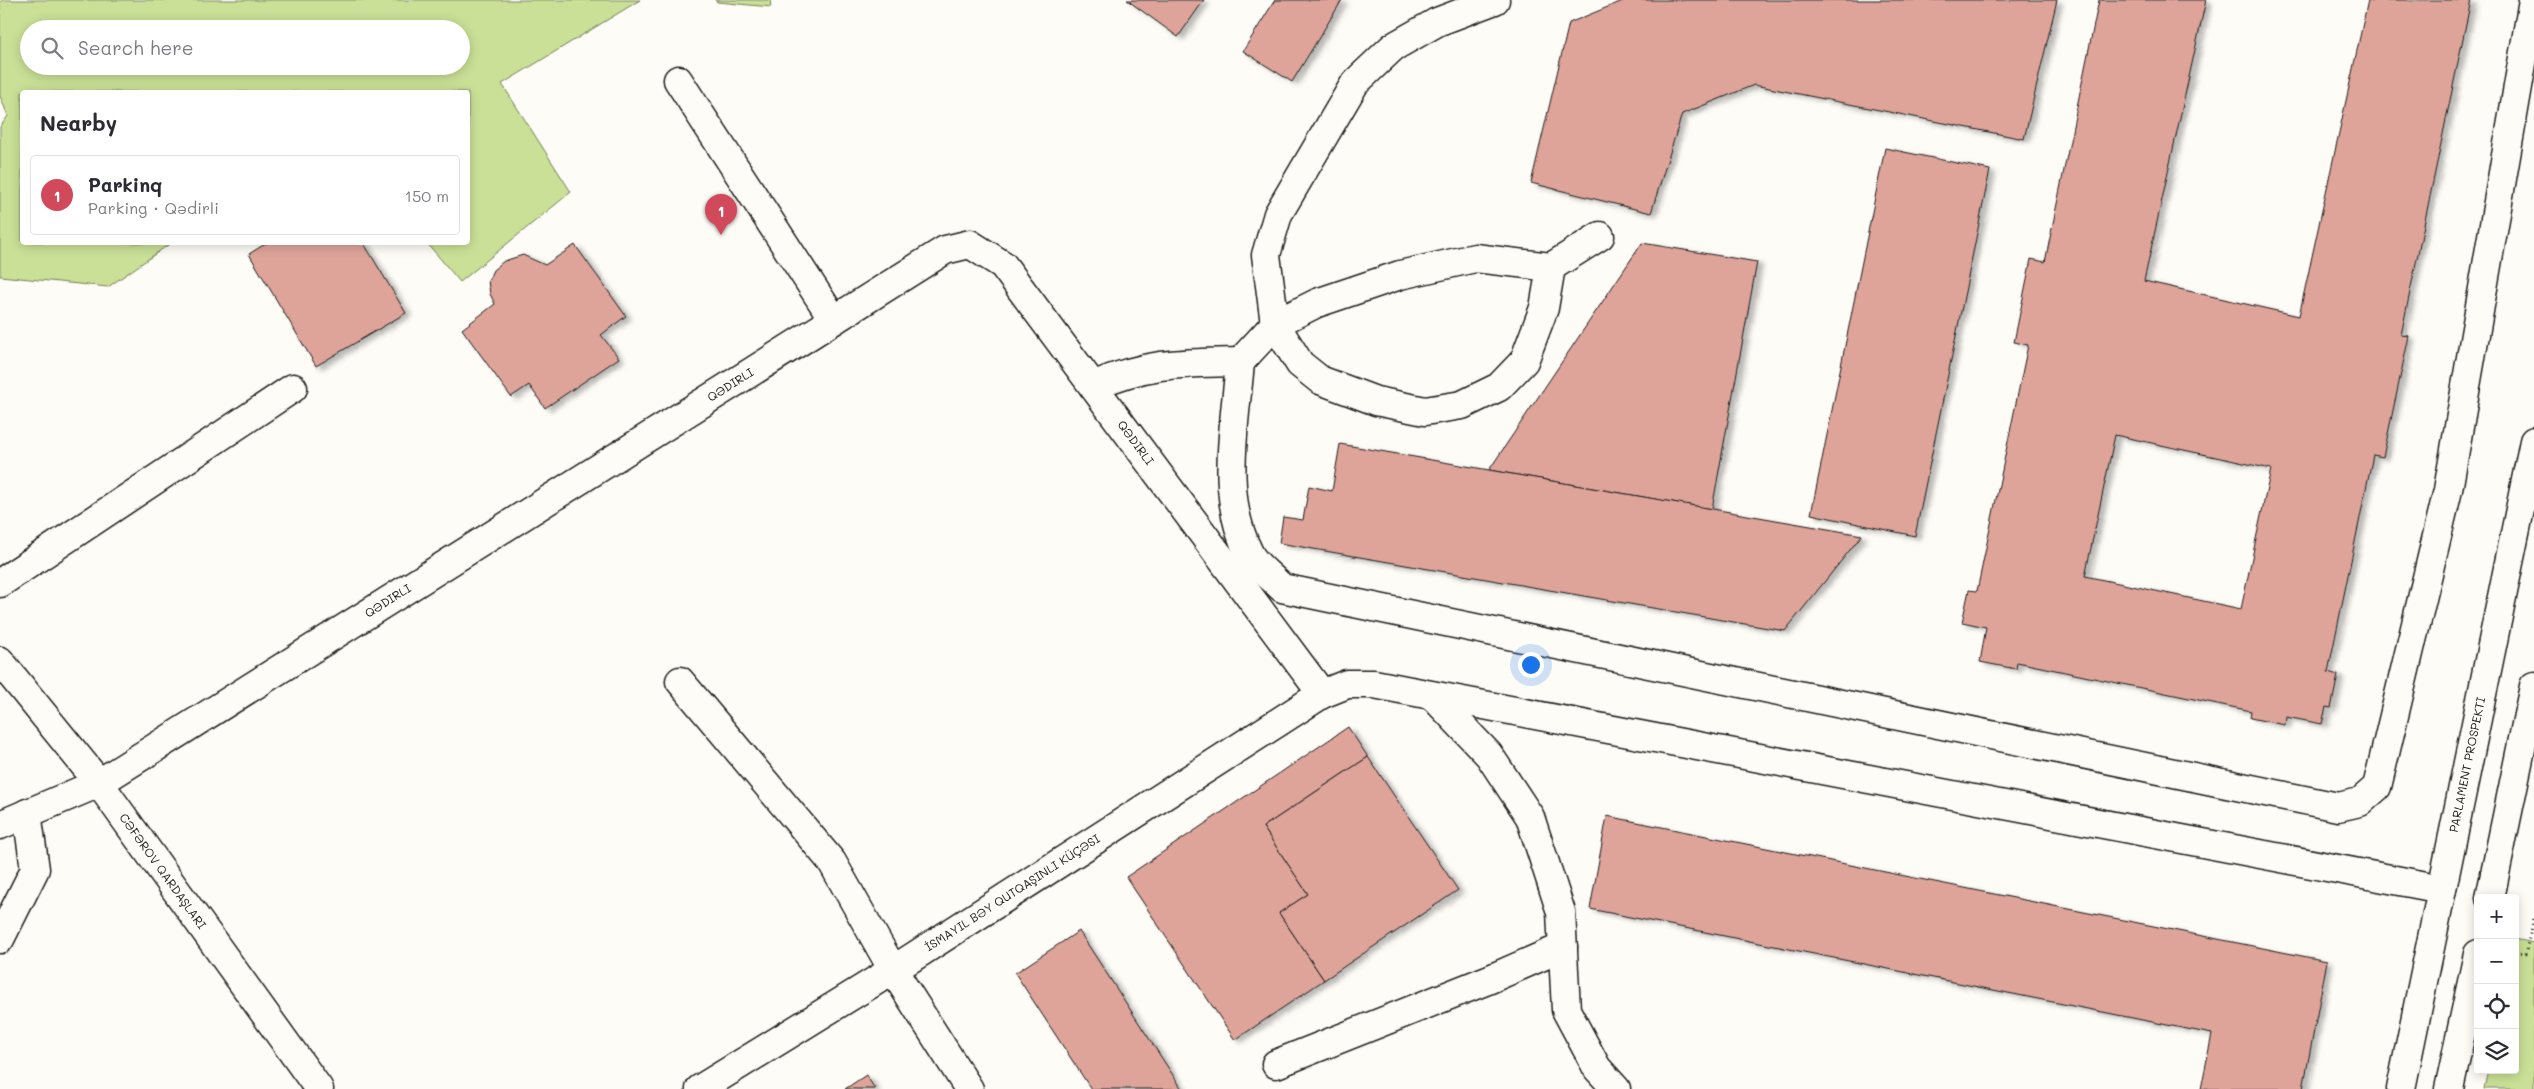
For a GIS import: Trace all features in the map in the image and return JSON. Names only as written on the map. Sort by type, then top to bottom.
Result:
[{"type":"street","points":[[1495,0],[1437,22],[1392,47],[1355,83],[1278,214],[1266,255],[1275,324],[1300,364],[1320,380],[1376,401],[1425,411],[1462,405],[1499,387],[1524,361],[1544,308],[1551,267]]},
{"type":"street","points":[[1600,236],[1551,267],[1475,258],[1400,275],[1317,303],[1275,324],[1240,362],[1232,462],[1235,516],[1251,556],[1282,588],[2338,807],[2360,802],[2377,787],[2448,490],[2533,0]]},
{"type":"street","points":[[678,80],[834,320]]},
{"type":"street","name":"QƏDIRLI","points":[[0,825],[99,783],[945,250],[970,244],[1003,265],[1322,694]]},
{"type":"street","points":[[1093,386],[1122,373],[1170,363],[1240,362]]},
{"type":"street","points":[[0,583],[293,388]]},
{"type":"street","name":"PARLAMENT PROSPEKTI","points":[[2401,1089],[2534,441]]},
{"type":"street","points":[[0,660],[99,783],[318,1089]]},
{"type":"street","points":[[680,681],[832,862],[893,970],[969,1089]]},
{"type":"street","points":[[700,1089],[893,970],[1322,694],[1347,684],[1374,684],[2442,889]]},
{"type":"street","points":[[2491,894],[2534,686]]},
{"type":"street","points":[[1433,696],[1489,755],[1530,817],[1561,912],[1566,1010],[1597,1068],[1616,1089]]},
{"type":"street","points":[[0,939],[18,907],[35,869],[27,813]]},
{"type":"street","points":[[1276,1064],[1490,979],[1563,947]]},
{"type":"street","points":[[2450,1089],[2474,973]]},
{"type":"path","points":[[2519,953],[2525,954],[2534,918]]},
{"type":"green space","points":[[3,0],[640,0],[502,84],[571,192],[460,282],[429,245],[470,245],[470,90],[20,90],[20,245],[168,245],[108,287],[0,276],[0,127],[8,116],[0,96],[0,2]]},
{"type":"green space","points":[[715,0],[770,0],[771,7],[717,2]]},
{"type":"green space","points":[[2519,940],[2534,943],[2534,1089],[2484,1089],[2487,1074],[2519,1074]]},
{"type":"building","points":[[1127,0],[1204,0],[1178,37]]},
{"type":"building","points":[[1275,0],[1342,0],[1292,82],[1243,51]]},
{"type":"building","points":[[1625,0],[2057,0],[2024,139],[1754,85],[1682,114],[1651,213],[1531,183],[1569,23]]},
{"type":"building","points":[[2099,0],[2206,0],[2144,281],[2299,316],[2368,0],[2471,0],[2401,335],[2409,336],[2383,457],[2373,455],[2328,672],[2338,675],[2331,708],[2326,707],[2322,724],[2286,717],[2285,725],[2250,718],[2251,711],[2017,662],[2016,669],[1980,662],[1986,627],[1962,622],[1969,590],[1977,591],[2028,345],[2014,342],[2031,259],[2045,262]],"holes":[[[2115,435],[2271,469],[2241,609],[2085,576]]]},
{"type":"building","points":[[1885,148],[1990,170],[1915,536],[1811,514]]},
{"type":"building","points":[[1642,243],[1757,262],[1712,509],[1489,470]]},
{"type":"building","points":[[263,245],[365,245],[406,313],[316,366],[249,254]]},
{"type":"building","points":[[575,245],[626,316],[601,335],[619,358],[545,408],[529,385],[511,397],[462,329],[495,304],[490,294],[488,281],[493,270],[504,261],[523,255],[545,265]]},
{"type":"building","points":[[1340,444],[1862,535],[1785,631],[1279,543],[1283,517],[1303,520],[1309,486],[1332,491]]},
{"type":"building","points":[[1348,727],[1368,757],[1263,827],[1308,894],[1279,913],[1324,980],[1235,1040],[1126,877]]},
{"type":"building","points":[[1368,757],[1458,890],[1324,980],[1279,913],[1308,894],[1263,827]]},
{"type":"building","points":[[1607,816],[2327,961],[2303,1089],[2201,1089],[2212,1034],[1590,909]]},
{"type":"building","points":[[1079,931],[1182,1089],[1091,1089],[1015,973]]},
{"type":"building","points":[[866,1075],[875,1089],[845,1089]]},
{"type":"place","name":"Parkinq","points":[[721,235]]}]
